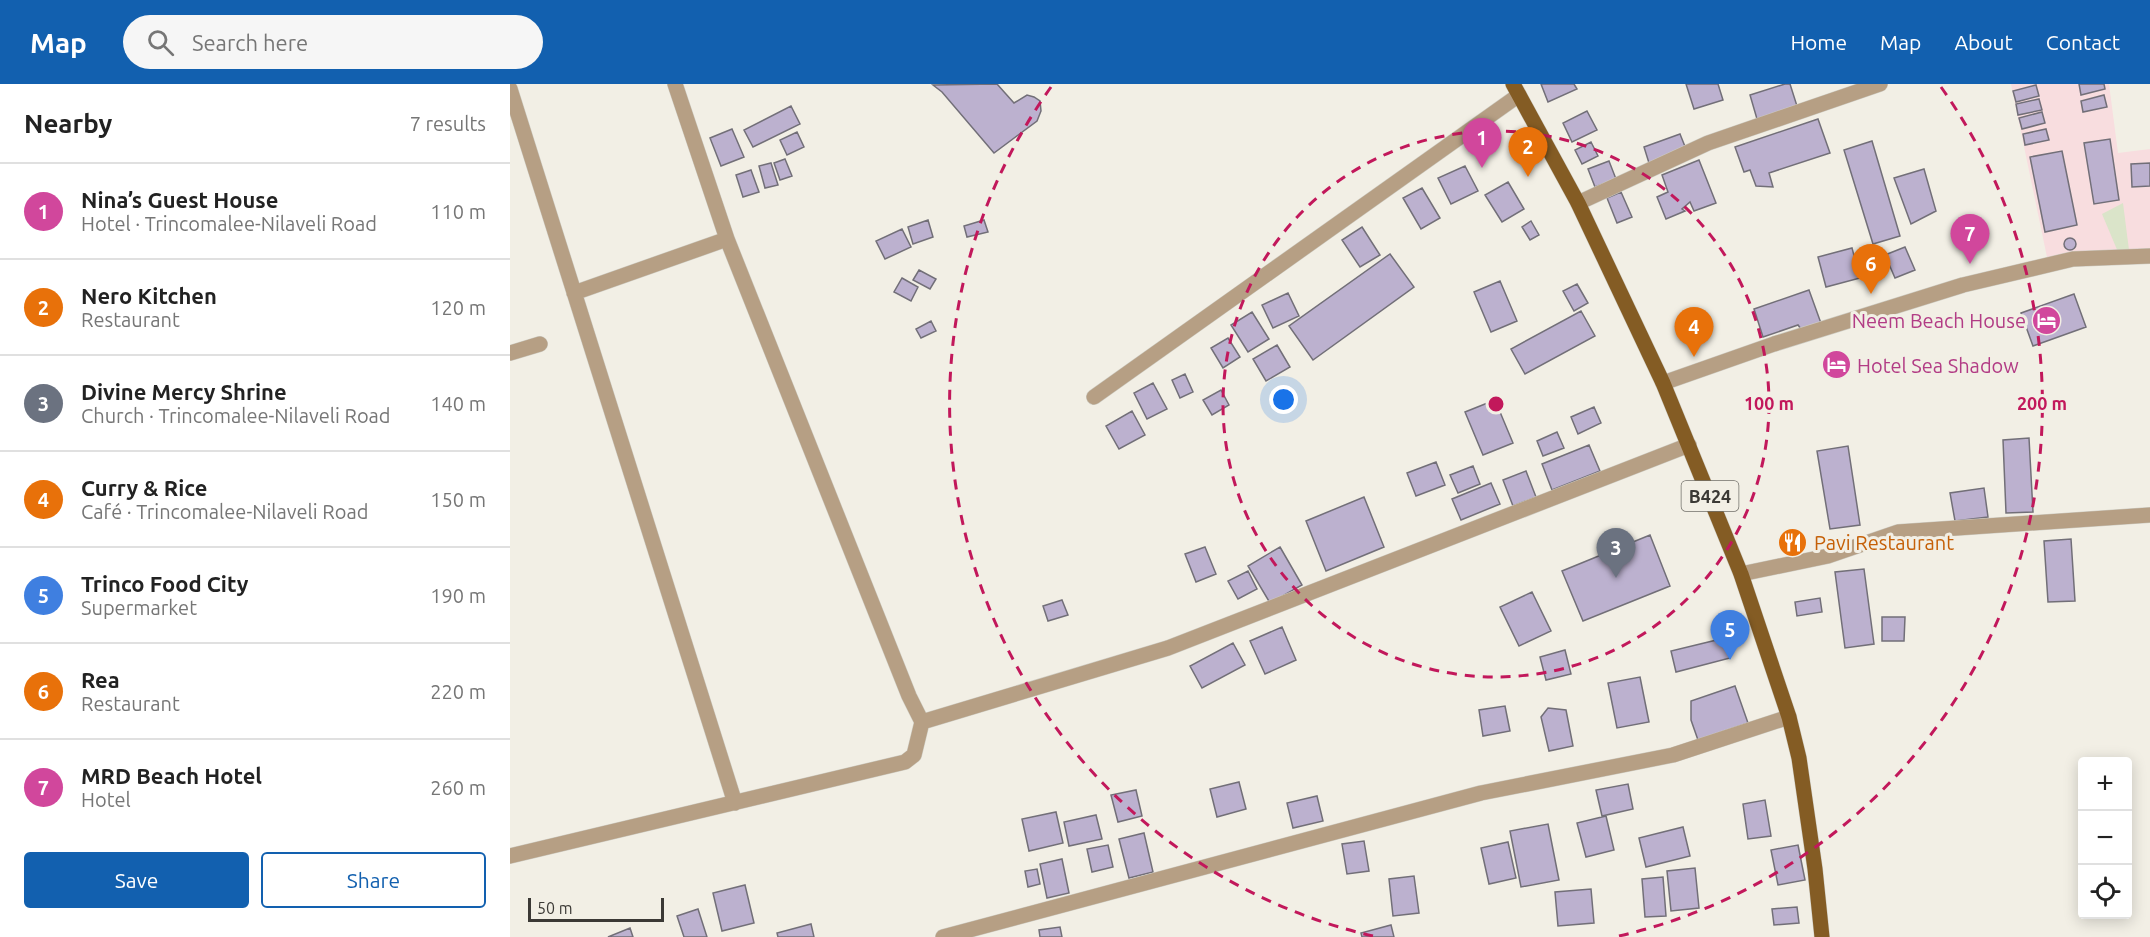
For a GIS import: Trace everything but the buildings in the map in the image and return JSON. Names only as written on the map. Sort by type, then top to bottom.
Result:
[{"type":"main road","name":"B424","points":[[1516,89],[1578,203],[1663,383],[1741,574],[1789,717],[1800,770],[1815,869],[1822,937]]},
{"type":"street","points":[[510,856],[905,762],[914,755],[922,722],[909,696],[727,239],[675,84]]},
{"type":"street","points":[[1578,203],[1708,143],[1880,84]]},
{"type":"street","points":[[510,89],[514,111],[735,803]]},
{"type":"street","points":[[1094,397],[1516,89]]},
{"type":"street","points":[[574,293],[727,239]]},
{"type":"street","points":[[1663,383],[1774,344],[1963,285],[2073,259],[2150,256]]},
{"type":"street","points":[[510,353],[540,344]]},
{"type":"street","points":[[922,722],[1168,648],[1689,445]]},
{"type":"street","points":[[1741,574],[1828,556],[1898,532],[2150,515]]},
{"type":"street","points":[[943,937],[1481,793],[1673,755],[1789,717]]},
{"type":"shaded area","points":[[2011,84],[2109,84],[2118,153],[2150,149],[2150,250],[2048,262]]},
{"type":"green space","points":[[2123,203],[2129,250],[2118,252],[2102,214]]},
{"type":"place","name":"Nina’s Guest House","points":[[1482,168]]},
{"type":"place","name":"Nero Kitchen","points":[[1528,177]]},
{"type":"place","name":"MRD Beach Hotel","points":[[1970,264]]},
{"type":"place","name":"Rea","points":[[1871,294]]},
{"type":"place","name":"Neem Beach House","points":[[2047,320]]},
{"type":"place","name":"Curry & Rice","points":[[1694,357]]},
{"type":"place","name":"Hotel Sea Shadow","points":[[1836,365]]},
{"type":"place","name":"Pavi Restaurant","points":[[1793,542]]},
{"type":"place","name":"Divine Mercy Shrine","points":[[1616,578]]},
{"type":"place","name":"Trinco Food City","points":[[1730,660]]}]
